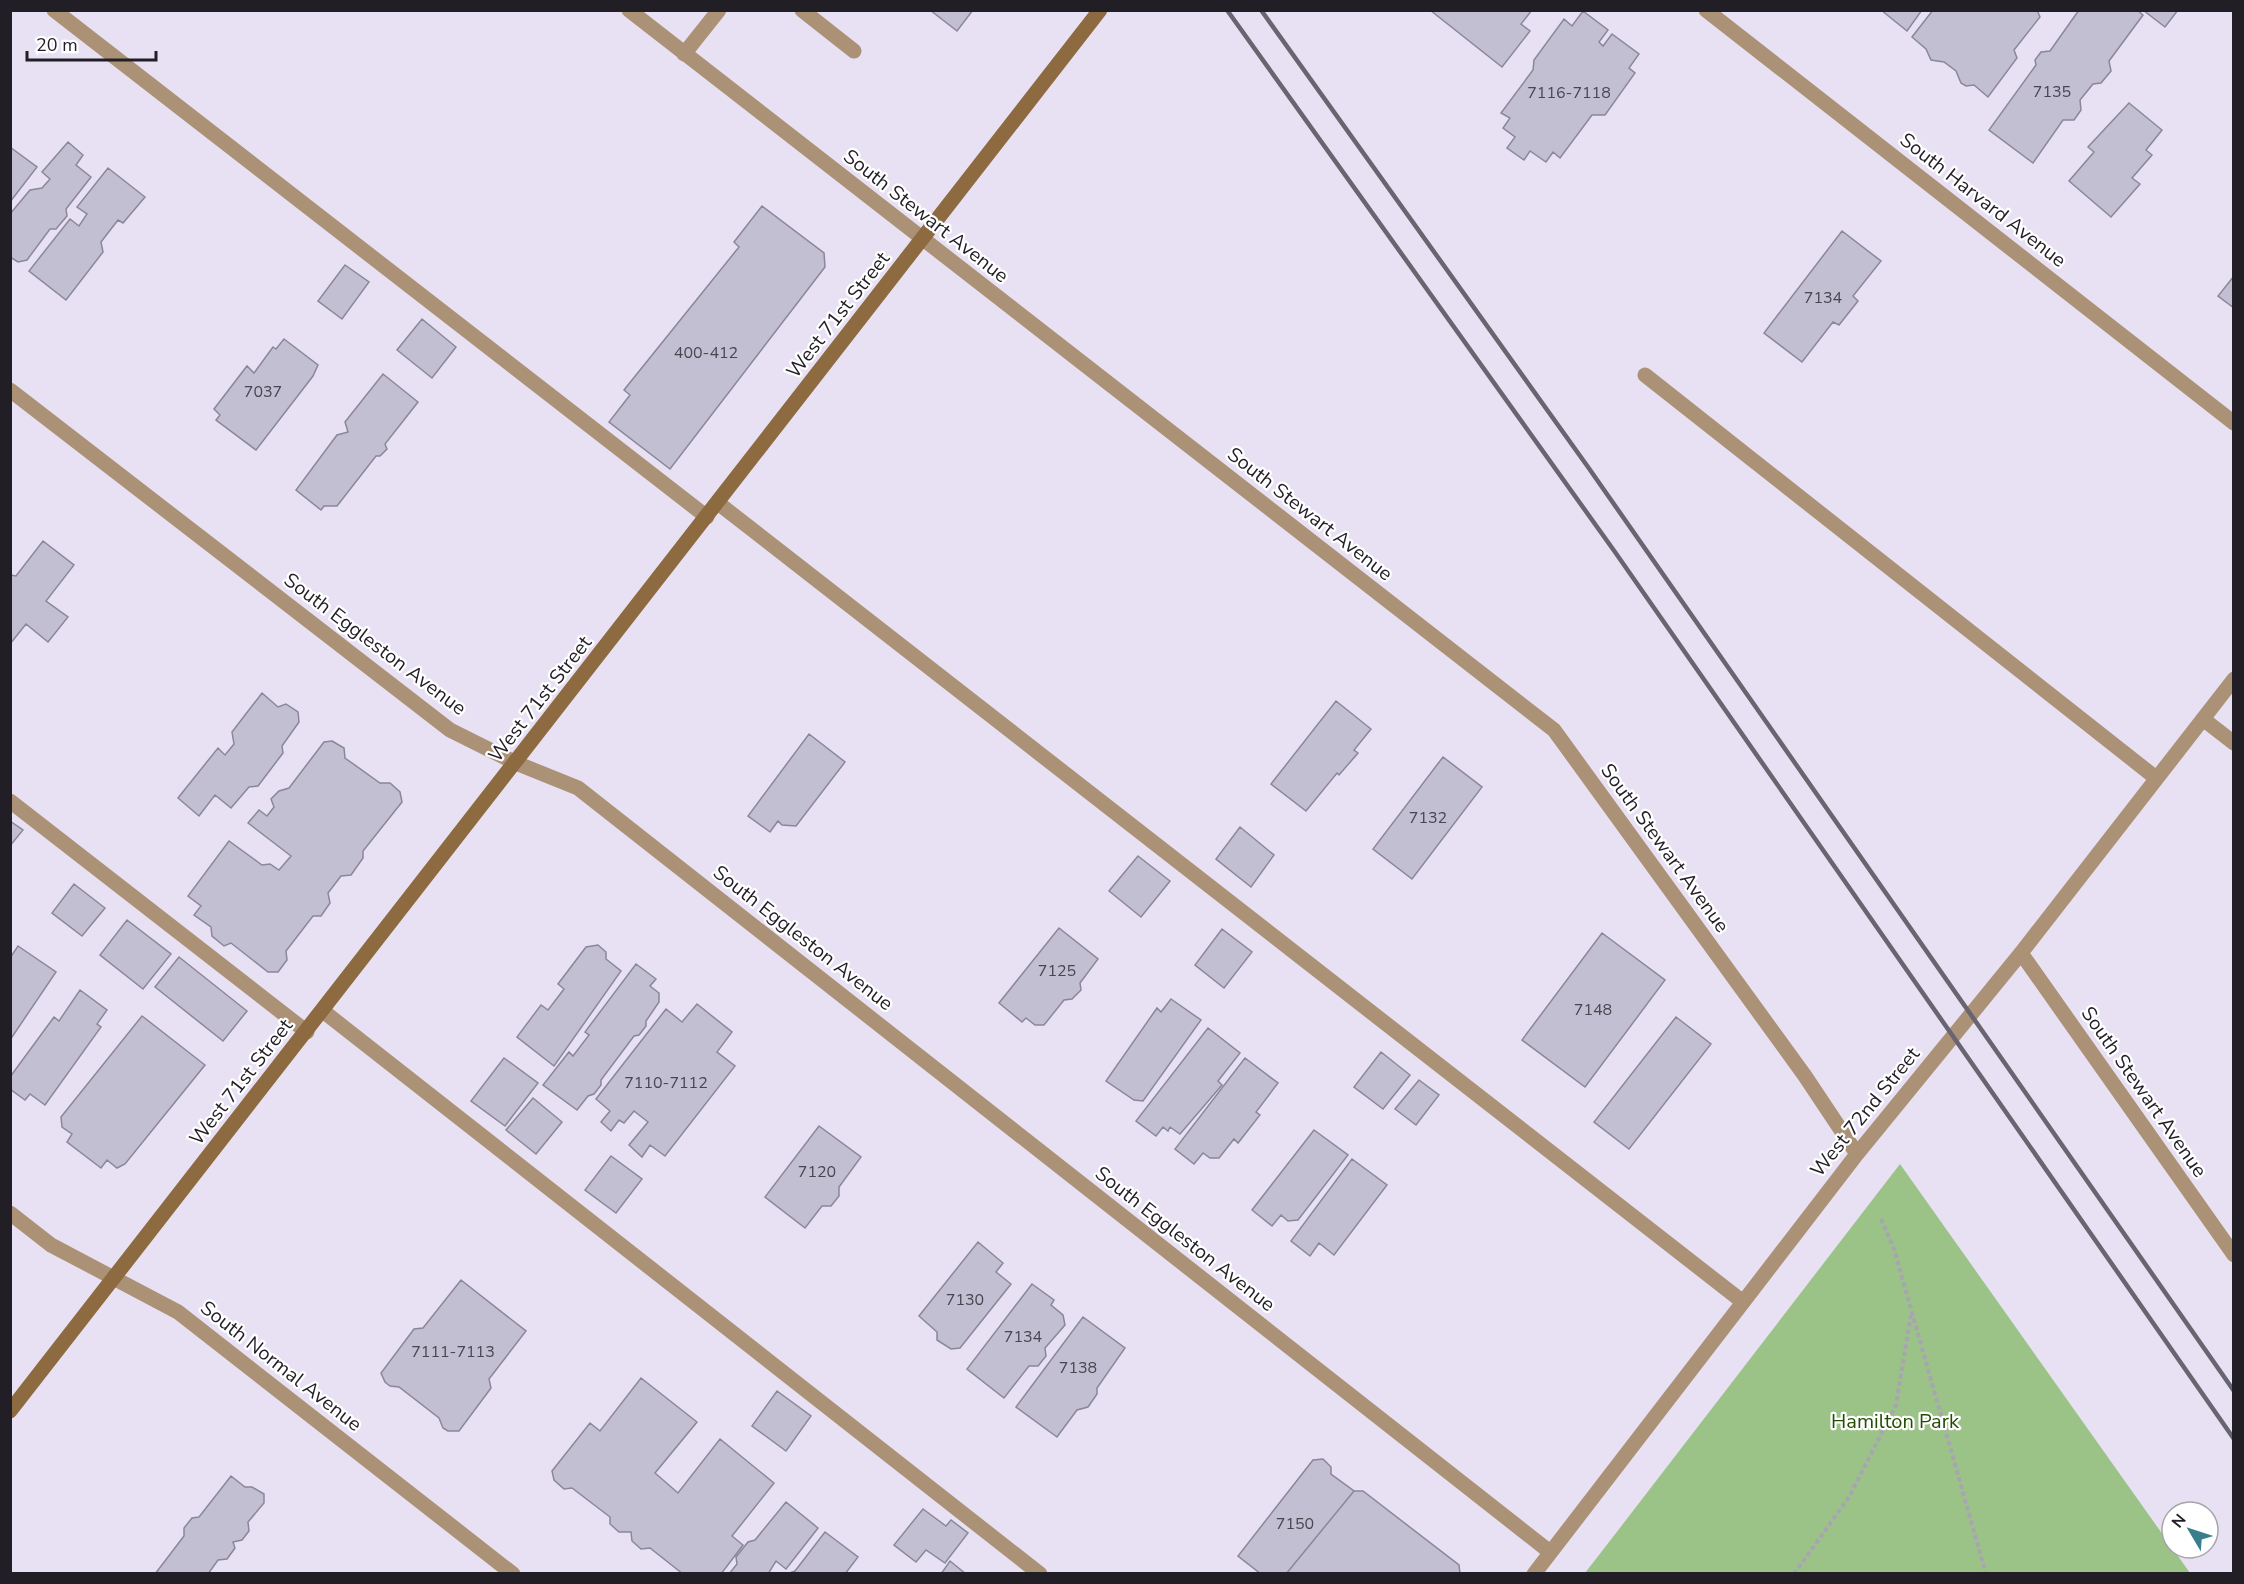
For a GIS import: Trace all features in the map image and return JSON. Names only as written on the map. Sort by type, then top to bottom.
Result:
[{"type":"main road","name":"West 71st Street","points":[[10,1411],[1100,10]]},
{"type":"street","points":[[54,10],[707,517]]},
{"type":"street","name":"South Stewart Avenue","points":[[629,10],[1554,730],[1805,1076],[1857,1154]]},
{"type":"street","points":[[684,54],[719,10]]},
{"type":"street","points":[[802,10],[854,51]]},
{"type":"street","name":"South Harvard Avenue","points":[[1706,10],[2234,423]]},
{"type":"street","points":[[1645,375],[2156,778]]},
{"type":"street","name":"South Eggleston Avenue","points":[[10,390],[450,730],[516,763],[578,788],[1550,1552]]},
{"type":"street","points":[[718,503],[1743,1302]]},
{"type":"street","name":"West 72nd Street","points":[[1534,1574],[1857,1154],[2021,952],[2234,679]]},
{"type":"street","points":[[2203,719],[2234,743]]},
{"type":"street","points":[[10,801],[307,1032]]},
{"type":"street","name":"South Stewart Avenue","points":[[2021,952],[2234,1255]]},
{"type":"street","points":[[323,1011],[1040,1574]]},
{"type":"street","name":"South Normal Avenue","points":[[10,1213],[51,1245],[178,1312],[513,1574]]},
{"type":"path","points":[[1881,1219],[1894,1249],[1986,1574]]},
{"type":"path","points":[[1794,1574],[1849,1497],[1896,1405],[1911,1311]]},
{"type":"green space","name":"Hamilton Park","points":[[1900,1164],[2160,1531],[2160,1560],[2181,1560],[2190,1573],[1585,1573]]},
{"type":"building","points":[[930,10],[973,10],[957,31]]},
{"type":"building","points":[[1430,10],[1532,10],[1521,24],[1530,31],[1502,67]]},
{"type":"building","points":[[1881,10],[1922,10],[1907,31]]},
{"type":"building","points":[[1933,10],[2037,10],[2040,17],[2014,50],[2017,58],[1988,97],[1974,85],[1966,86],[1961,83],[1956,71],[1944,62],[1931,60],[1926,49],[1912,37]]},
{"type":"building","points":[[2079,10],[2137,10],[2143,15],[2109,61],[2111,71],[2101,83],[2093,84],[2080,100],[2081,110],[2074,120],[2063,120],[2033,163],[1989,130],[2036,65],[2035,60],[2041,52],[2050,51]]},
{"type":"building","points":[[2143,10],[2178,10],[2165,27]]},
{"type":"building","points":[[1583,11],[1608,30],[1599,42],[1603,46],[1612,34],[1639,54],[1629,68],[1635,73],[1605,115],[1592,115],[1560,158],[1553,152],[1546,162],[1530,151],[1524,160],[1507,148],[1515,137],[1503,128],[1510,118],[1501,113],[1533,70],[1534,60],[1564,19],[1572,26]]},
{"type":"building","points":[[2129,103],[2162,130],[2146,150],[2152,155],[2132,178],[2140,184],[2111,217],[2069,181],[2094,152],[2088,147]]},
{"type":"building","points":[[68,142],[83,155],[76,165],[91,177],[66,209],[67,216],[56,229],[50,229],[27,260],[18,262],[10,257],[10,214],[30,190],[42,188],[50,179],[42,172]]},
{"type":"building","points":[[10,147],[37,167],[10,202]]},
{"type":"building","points":[[108,168],[145,197],[123,223],[118,220],[101,242],[103,252],[66,300],[29,271],[70,219],[79,226],[87,214],[77,207]]},
{"type":"building","points":[[762,206],[824,253],[825,267],[670,469],[609,422],[630,395],[624,390],[739,247],[734,242]]},
{"type":"building","points":[[1842,231],[1881,261],[1853,296],[1858,301],[1839,325],[1833,322],[1802,362],[1764,333]]},
{"type":"building","points":[[345,265],[369,282],[342,319],[318,301]]},
{"type":"building","points":[[2234,276],[2234,308],[2218,296]]},
{"type":"building","points":[[422,319],[456,347],[432,378],[397,350]]},
{"type":"building","points":[[284,339],[318,365],[313,376],[256,450],[216,420],[220,415],[214,409],[247,366],[254,373],[273,347],[276,349]]},
{"type":"building","points":[[383,374],[418,402],[385,444],[387,449],[380,456],[376,456],[337,506],[324,506],[321,510],[296,490],[337,435],[348,432],[345,422]]},
{"type":"building","points":[[43,541],[74,565],[46,601],[68,617],[48,642],[26,624],[10,644],[10,575],[16,576]]},
{"type":"building","points":[[262,693],[278,707],[286,704],[298,712],[299,722],[282,746],[283,753],[258,786],[249,787],[231,808],[215,795],[199,816],[178,798],[218,748],[225,755],[234,744],[232,732]]},
{"type":"building","points":[[1336,701],[1371,729],[1354,750],[1358,753],[1339,775],[1337,773],[1306,811],[1271,784]]},
{"type":"building","points":[[809,734],[845,762],[796,826],[782,825],[778,821],[770,832],[748,816]]},
{"type":"building","points":[[332,741],[344,748],[345,758],[380,783],[390,783],[400,792],[402,802],[363,851],[363,858],[351,875],[341,876],[328,893],[330,903],[321,916],[313,916],[286,951],[287,960],[278,972],[268,972],[231,943],[224,946],[212,936],[211,927],[194,915],[201,906],[188,896],[229,841],[262,865],[270,864],[279,870],[291,856],[248,823],[259,810],[267,816],[274,807],[271,799],[279,791],[289,788],[324,742]]},
{"type":"building","points":[[1443,757],[1482,787],[1412,879],[1373,849]]},
{"type":"building","points":[[10,821],[23,830],[10,846]]},
{"type":"building","points":[[1240,827],[1274,855],[1251,887],[1216,859]]},
{"type":"building","points":[[1138,856],[1170,881],[1141,917],[1109,891]]},
{"type":"building","points":[[74,884],[105,908],[82,936],[52,913]]},
{"type":"building","points":[[127,920],[171,954],[143,989],[100,955]]},
{"type":"building","points":[[1059,928],[1098,959],[1080,983],[1081,990],[1072,999],[1064,1000],[1044,1025],[1035,1025],[1026,1018],[1022,1022],[999,1003]]},
{"type":"building","points":[[1222,929],[1252,952],[1224,988],[1195,965]]},
{"type":"building","points":[[1602,933],[1665,980],[1585,1087],[1522,1040]]},
{"type":"building","points":[[598,945],[606,952],[606,959],[621,971],[554,1066],[517,1037],[541,1005],[548,1010],[564,989],[558,984],[586,947]]},
{"type":"building","points":[[18,946],[56,972],[10,1040],[10,958]]},
{"type":"building","points":[[179,957],[247,1011],[223,1041],[155,987]]},
{"type":"building","points":[[636,964],[656,979],[650,986],[659,993],[659,1002],[646,1021],[646,1026],[639,1035],[634,1036],[601,1080],[601,1085],[594,1094],[588,1096],[577,1110],[543,1085],[569,1052],[573,1056],[589,1035],[585,1032]]},
{"type":"building","points":[[80,990],[107,1010],[97,1024],[101,1027],[45,1105],[30,1094],[25,1100],[10,1089],[10,1077],[54,1017],[59,1021]]},
{"type":"building","points":[[1171,999],[1201,1020],[1143,1101],[1134,1100],[1106,1081],[1157,1008],[1161,1012]]},
{"type":"building","points":[[697,1004],[732,1032],[717,1052],[735,1066],[665,1156],[650,1145],[642,1157],[629,1145],[648,1122],[634,1111],[624,1123],[619,1120],[611,1131],[601,1122],[610,1111],[596,1099],[666,1009],[682,1022]]},
{"type":"building","points":[[142,1016],[205,1065],[125,1164],[117,1168],[107,1160],[101,1168],[67,1142],[72,1134],[62,1127],[61,1117]]},
{"type":"building","points":[[1676,1017],[1711,1044],[1629,1149],[1594,1122]]},
{"type":"building","points":[[1208,1028],[1240,1053],[1218,1081],[1222,1085],[1180,1134],[1170,1127],[1168,1131],[1163,1127],[1156,1136],[1136,1121]]},
{"type":"building","points":[[1381,1052],[1410,1075],[1383,1109],[1354,1087]]},
{"type":"building","points":[[504,1058],[538,1083],[505,1126],[471,1101]]},
{"type":"building","points":[[1245,1058],[1278,1083],[1256,1112],[1260,1115],[1238,1143],[1234,1139],[1219,1158],[1210,1158],[1203,1153],[1194,1164],[1175,1149]]},
{"type":"building","points":[[1419,1080],[1439,1095],[1416,1125],[1395,1109]]},
{"type":"building","points":[[533,1098],[562,1122],[536,1154],[506,1130]]},
{"type":"building","points":[[819,1126],[861,1157],[839,1187],[839,1196],[831,1206],[822,1206],[805,1228],[765,1197]]},
{"type":"building","points":[[1314,1130],[1348,1155],[1298,1220],[1288,1221],[1281,1215],[1272,1226],[1252,1210]]},
{"type":"building","points":[[611,1156],[642,1179],[616,1213],[585,1190]]},
{"type":"building","points":[[1352,1159],[1387,1185],[1334,1255],[1319,1243],[1310,1256],[1291,1241]]},
{"type":"building","points":[[978,1242],[1003,1263],[996,1272],[1011,1284],[960,1348],[951,1349],[937,1340],[937,1332],[919,1316]]},
{"type":"building","points":[[461,1280],[526,1331],[489,1379],[491,1388],[459,1431],[448,1431],[443,1428],[439,1418],[399,1387],[390,1386],[385,1382],[381,1373],[414,1329],[423,1328]]},
{"type":"building","points":[[1032,1284],[1054,1300],[1051,1305],[1063,1315],[1065,1325],[1045,1348],[1046,1356],[1038,1366],[1029,1366],[1004,1398],[967,1369]]},
{"type":"building","points":[[1083,1317],[1125,1348],[1097,1388],[1097,1394],[1088,1407],[1077,1410],[1057,1437],[1016,1407]]},
{"type":"building","points":[[641,1378],[697,1422],[655,1473],[678,1493],[720,1439],[774,1483],[732,1536],[743,1545],[721,1574],[683,1574],[650,1548],[641,1549],[632,1541],[631,1532],[619,1532],[610,1524],[610,1517],[572,1488],[564,1489],[554,1480],[552,1471],[590,1423],[600,1431]]},
{"type":"building","points":[[777,1391],[811,1416],[786,1451],[752,1426]]},
{"type":"building","points":[[1323,1459],[1331,1467],[1331,1474],[1354,1491],[1286,1574],[1261,1574],[1238,1556],[1313,1460]]},
{"type":"building","points":[[231,1476],[245,1487],[252,1487],[264,1494],[264,1503],[248,1522],[249,1531],[242,1540],[233,1542],[235,1548],[227,1559],[218,1560],[208,1574],[155,1574],[184,1536],[184,1528],[192,1518],[199,1517]]},
{"type":"building","points":[[1354,1491],[1363,1491],[1459,1565],[1460,1574],[1286,1574]]},
{"type":"building","points":[[786,1502],[818,1528],[786,1569],[776,1561],[768,1574],[729,1574],[737,1564],[736,1557],[748,1542],[755,1540]]},
{"type":"building","points":[[923,1509],[946,1526],[951,1520],[968,1533],[945,1563],[926,1550],[916,1562],[894,1545]]},
{"type":"building","points":[[825,1532],[858,1557],[845,1574],[787,1574],[795,1571]]},
{"type":"building","points":[[950,1561],[966,1574],[941,1574]]},
{"type":"railway","points":[[1227,10],[1615,552],[2234,1439]]},
{"type":"railway","points":[[1261,10],[1588,467],[2234,1391]]}]
